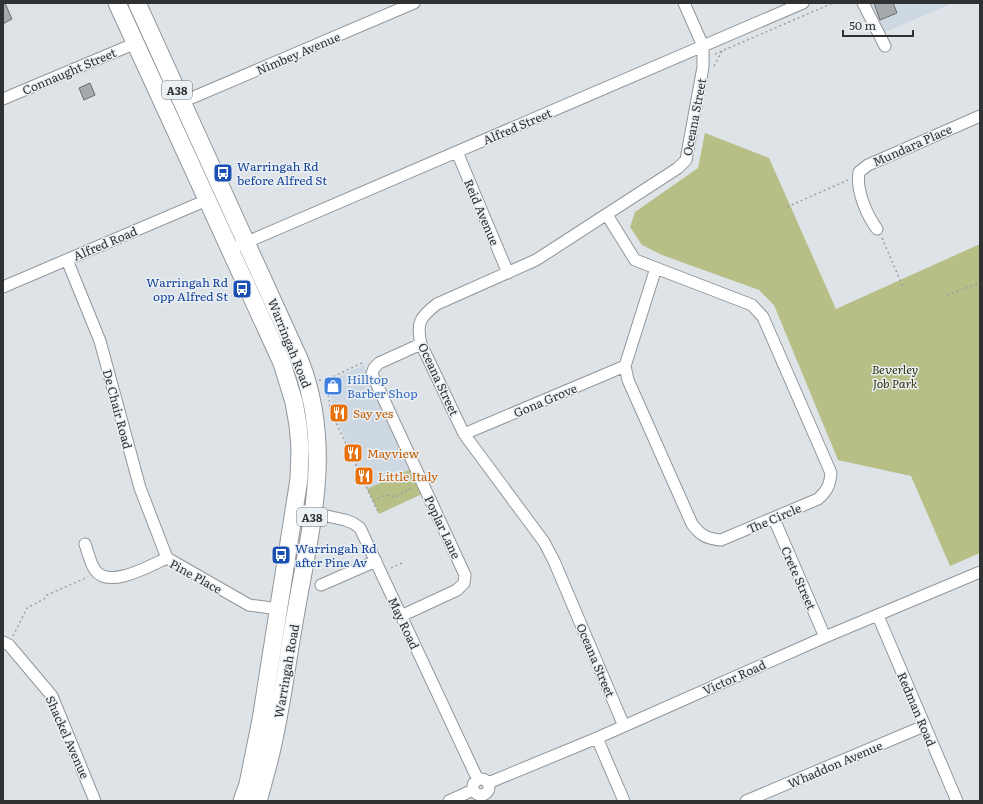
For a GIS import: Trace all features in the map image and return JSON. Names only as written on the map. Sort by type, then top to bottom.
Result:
[{"type":"highway","name":"Warringah Road","points":[[117,3],[282,363],[294,402],[300,448],[288,611],[272,748],[258,801]]},
{"type":"highway","name":"Warringah Road","points":[[137,3],[300,361],[311,394],[318,432],[313,512],[261,720],[248,784],[242,801]]},
{"type":"street","name":"Nimbey Avenue","points":[[182,102],[414,3]]},
{"type":"street","points":[[684,3],[703,46]]},
{"type":"street","name":"Alfred Street","points":[[231,249],[803,3]]},
{"type":"street","points":[[863,3],[885,46]]},
{"type":"street","name":"Connaught Street","points":[[3,99],[136,43]]},
{"type":"street","name":"Oceana Street","points":[[624,726],[557,568],[544,542],[464,434],[421,344],[417,329],[424,314],[437,304],[536,260],[678,168],[686,160],[703,67],[703,46]]},
{"type":"street","name":"Mundara Place","points":[[858,180],[859,172],[868,165],[980,116]]},
{"type":"street","name":"Reid Avenue","points":[[456,152],[508,273]]},
{"type":"street","points":[[858,180],[868,217],[878,229]]},
{"type":"street","name":"Alfred Road","points":[[3,287],[207,200]]},
{"type":"street","name":"The Circle","points":[[607,215],[635,260],[752,305],[763,317],[831,473],[830,483],[825,493],[818,499],[774,519],[721,540],[709,539],[698,532],[692,524],[628,380],[625,366]]},
{"type":"street","name":"De Chair Road","points":[[67,260],[100,341],[140,488],[167,558]]},
{"type":"street","points":[[625,366],[656,268]]},
{"type":"street","points":[[374,368],[379,363],[421,344]]},
{"type":"street","name":"Gona Grove","points":[[464,434],[625,366]]},
{"type":"street","name":"Poplar Lane","points":[[374,368],[372,374],[464,574],[464,583],[457,590],[401,616]]},
{"type":"street","name":"May Road","points":[[295,509],[349,521],[360,528],[401,616],[483,781]]},
{"type":"street","name":"Crete Street","points":[[774,519],[825,637]]},
{"type":"street","name":"Pine Place","points":[[85,544],[96,571],[105,578],[116,579],[167,558],[249,605],[288,611]]},
{"type":"street","points":[[321,585],[376,561]]},
{"type":"street","name":"Victor Road","points":[[483,781],[597,738],[825,637],[980,572]]},
{"type":"street","name":"Redman Road","points":[[878,616],[957,801]]},
{"type":"street","name":"Shackel Avenue","points":[[6,644],[52,696],[95,801]]},
{"type":"street","name":"Whaddon Avenue","points":[[746,801],[924,726]]},
{"type":"street","points":[[597,738],[624,801]]},
{"type":"street","points":[[483,781],[489,789],[485,798],[478,795],[473,790],[473,784],[483,781]]},
{"type":"street","points":[[449,801],[473,790]]},
{"type":"path","points":[[715,54],[833,3]]},
{"type":"path","points":[[712,70],[722,51]]},
{"type":"path","points":[[787,207],[849,179],[858,180]]},
{"type":"path","points":[[878,229],[903,287]]},
{"type":"path","points":[[947,295],[980,283]]},
{"type":"path","points":[[319,380],[326,380],[362,363],[374,368]]},
{"type":"path","points":[[326,380],[331,412],[379,514]]},
{"type":"path","points":[[373,501],[385,495],[395,497],[414,487],[419,476]]},
{"type":"path","points":[[391,568],[402,563]]},
{"type":"path","points":[[6,644],[27,608],[44,599],[47,595],[90,577]]},
{"type":"shaded area","points":[[870,3],[953,3],[883,33]]},
{"type":"shaded area","points":[[364,365],[411,469],[367,489],[333,411],[329,381]]},
{"type":"green space","name":"Beverley Job Park","points":[[705,133],[769,158],[836,309],[980,244],[980,553],[950,566],[911,476],[838,460],[774,305],[759,290],[662,255],[642,245],[630,227],[635,212],[698,168]]},
{"type":"green space","points":[[411,469],[422,494],[379,514],[367,489]]},
{"type":"building","points":[[3,3],[5,3],[12,19],[3,24]]},
{"type":"building","points":[[874,3],[893,3],[897,13],[880,20]]},
{"type":"building","points":[[90,83],[95,95],[84,100],[79,88]]},
{"type":"place","name":"Warringah Rd before Alfred St","points":[[223,173]]},
{"type":"place","name":"Warringah Rd opp Alfred St","points":[[242,289]]},
{"type":"place","name":"Hilltop Barber Shop","points":[[333,386]]},
{"type":"place","name":"Say yes","points":[[339,413]]},
{"type":"place","name":"Mayview","points":[[353,453]]},
{"type":"place","name":"Little Italy","points":[[364,476]]},
{"type":"place","name":"Warringah Rd after Pine Av","points":[[281,555]]}]
